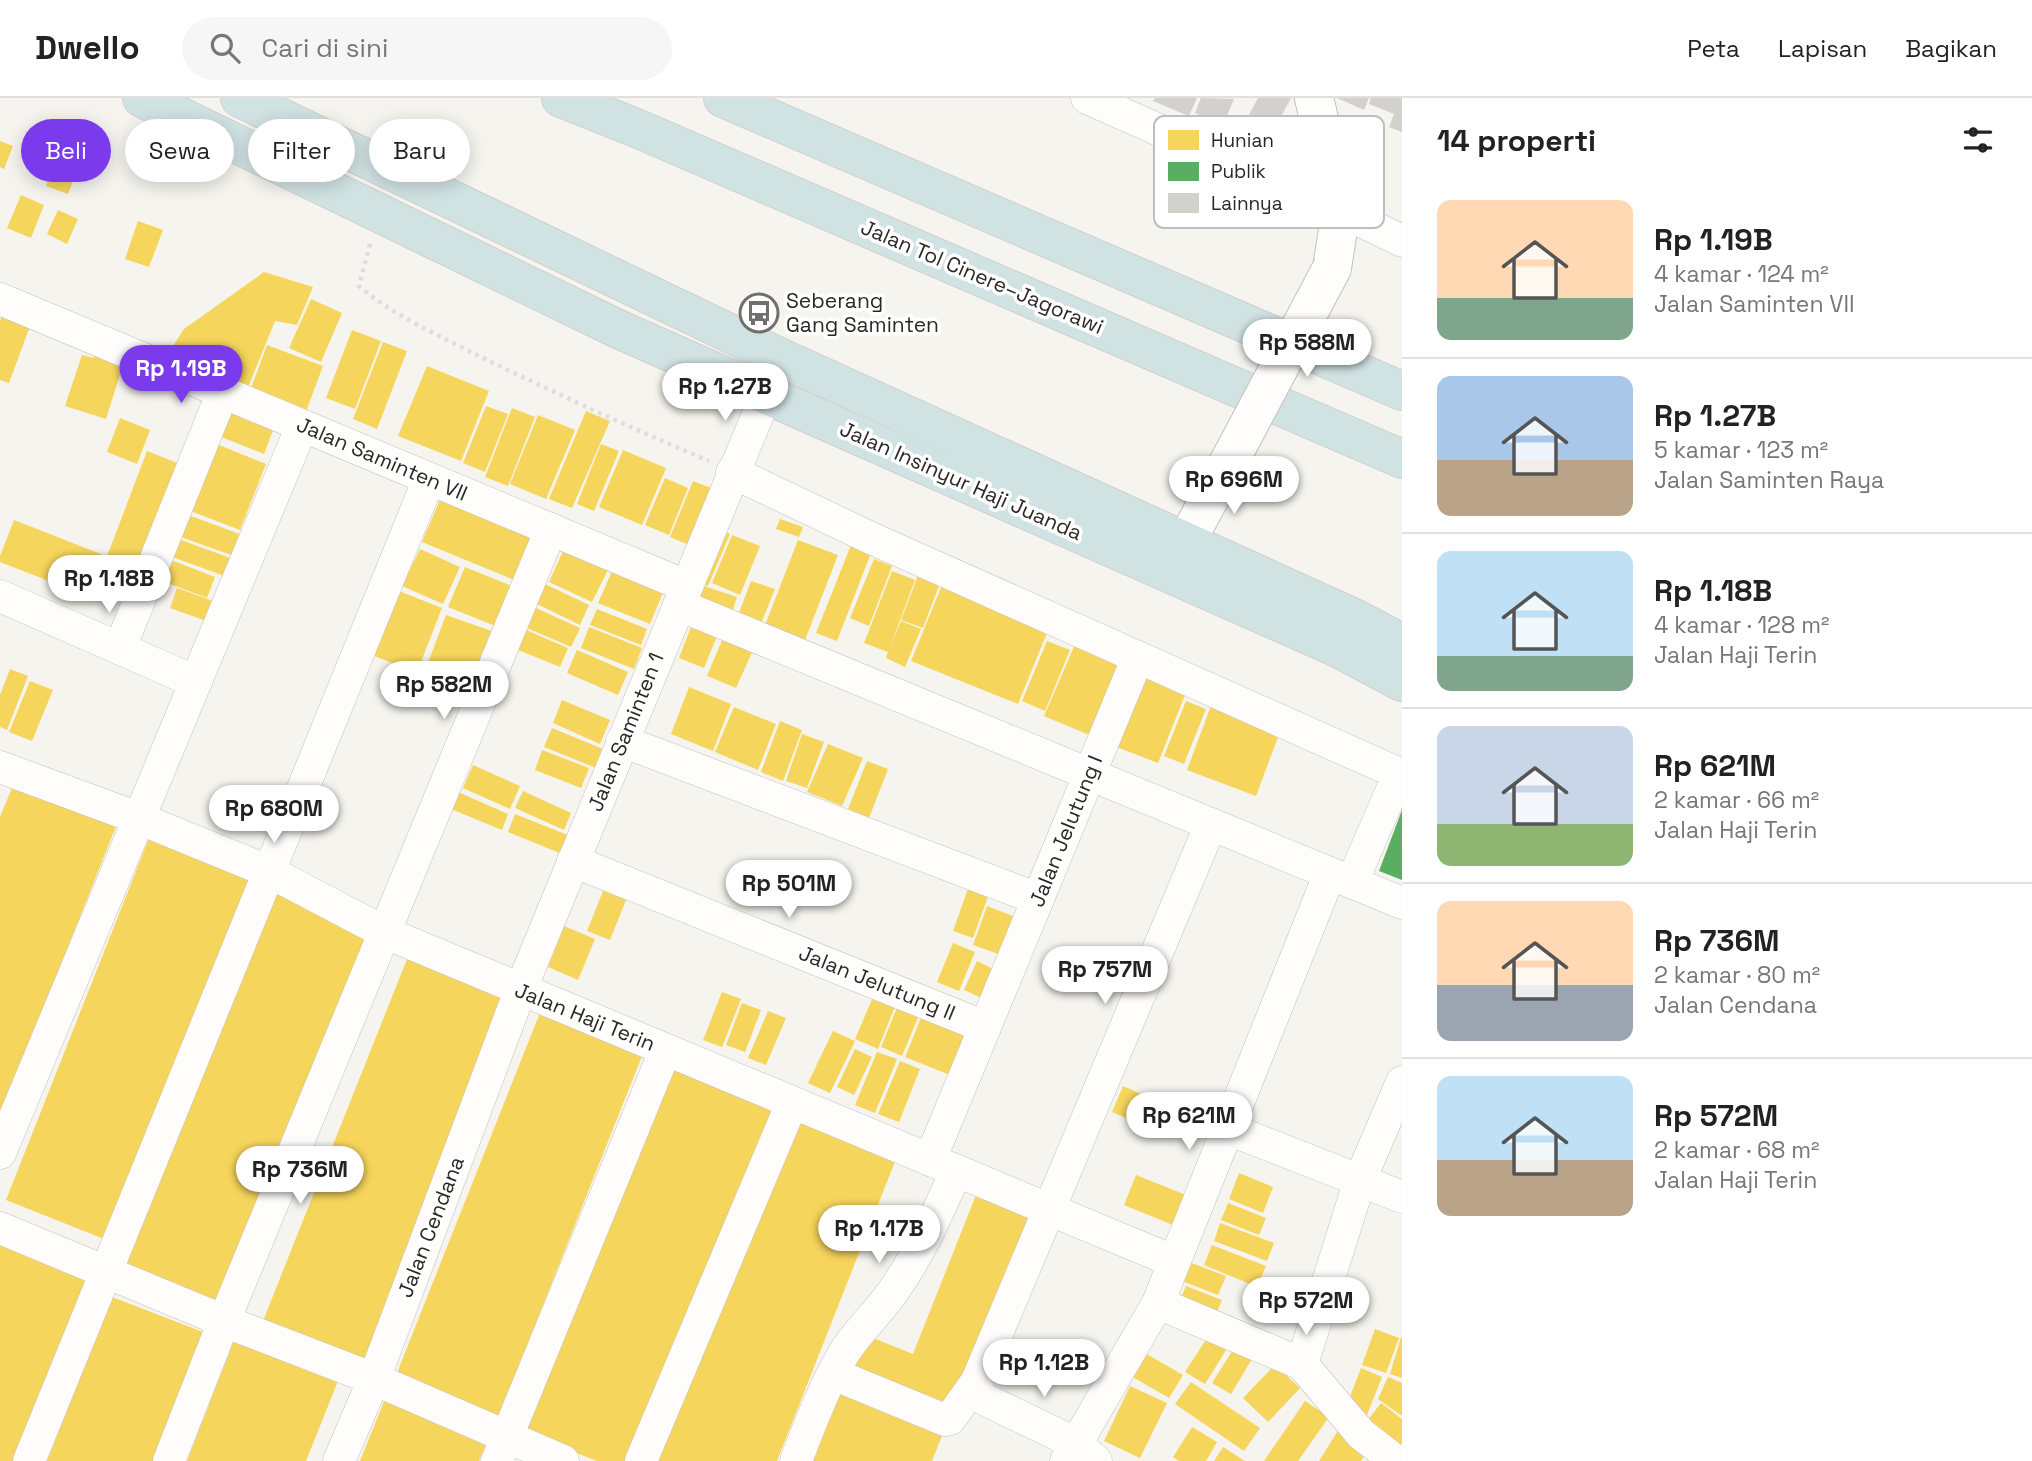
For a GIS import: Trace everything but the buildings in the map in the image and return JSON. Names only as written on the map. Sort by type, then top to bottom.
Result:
[{"type":"highway","name":"Jalan Insinyur Haji Juanda","points":[[142,98],[618,329],[1340,649],[1402,682]]},
{"type":"highway","name":"Jalan Insinyur Haji Juanda","points":[[240,98],[777,356],[1354,618],[1402,643]]},
{"type":"highway","name":"Jalan Tol Cinere–Jagorawi","points":[[561,98],[641,130],[1402,459]]},
{"type":"highway","points":[[723,98],[1402,391]]},
{"type":"highway","points":[[618,329],[637,290]]},
{"type":"main road","points":[[1314,98],[1318,116]]},
{"type":"main road","points":[[1186,542],[1332,268],[1338,228]]},
{"type":"street","points":[[1087,98],[1154,128]]},
{"type":"street","points":[[1376,228],[1402,241]]},
{"type":"street","name":"Jalan Saminten VII","points":[[0,299],[551,530],[682,595],[1089,774],[1402,903]]},
{"type":"street","points":[[120,648],[222,394]]},
{"type":"street","name":"Jalan Saminten 1","points":[[520,991],[682,595],[722,468],[766,395]]},
{"type":"street","points":[[0,1153],[302,426]]},
{"type":"street","points":[[722,468],[873,539],[1132,670],[1394,788],[1341,878],[1226,1128],[1158,1303],[1079,1455],[984,1399],[978,1394],[977,1381]]},
{"type":"street","points":[[29,1461],[429,479]]},
{"type":"street","points":[[169,1461],[224,1321],[551,530]]},
{"type":"street","points":[[0,596],[196,682]]},
{"type":"street","name":"Jalan Jelutung I","points":[[796,1461],[817,1408],[846,1350],[894,1290],[916,1256],[985,1027],[1132,670]]},
{"type":"street","points":[[622,741],[1038,900]]},
{"type":"street","name":"Jalan Haji Terin","points":[[0,768],[138,818],[268,871],[386,933],[520,991],[1174,1261]]},
{"type":"street","points":[[833,1374],[945,1420],[950,1419],[977,1381],[1047,1208],[1211,824]]},
{"type":"street","name":"Jalan Jelutung II","points":[[573,861],[985,1027]]},
{"type":"street","name":"Jalan Cendana","points":[[339,1461],[374,1379],[520,991]]},
{"type":"street","points":[[502,1449],[666,1051]]},
{"type":"street","points":[[1302,1364],[1360,1180],[1402,1082]]},
{"type":"street","points":[[641,1461],[792,1103]]},
{"type":"street","points":[[1226,1128],[1402,1197]]},
{"type":"street","points":[[0,1228],[224,1321],[374,1379],[502,1449],[562,1461]]},
{"type":"street","points":[[1158,1303],[1302,1364],[1361,1434],[1396,1461]]},
{"type":"path","points":[[378,213],[359,286],[375,300],[451,342],[572,402],[722,468]]},
{"type":"place","name":"Seberang Gang Saminten","points":[[759,313]]}]
